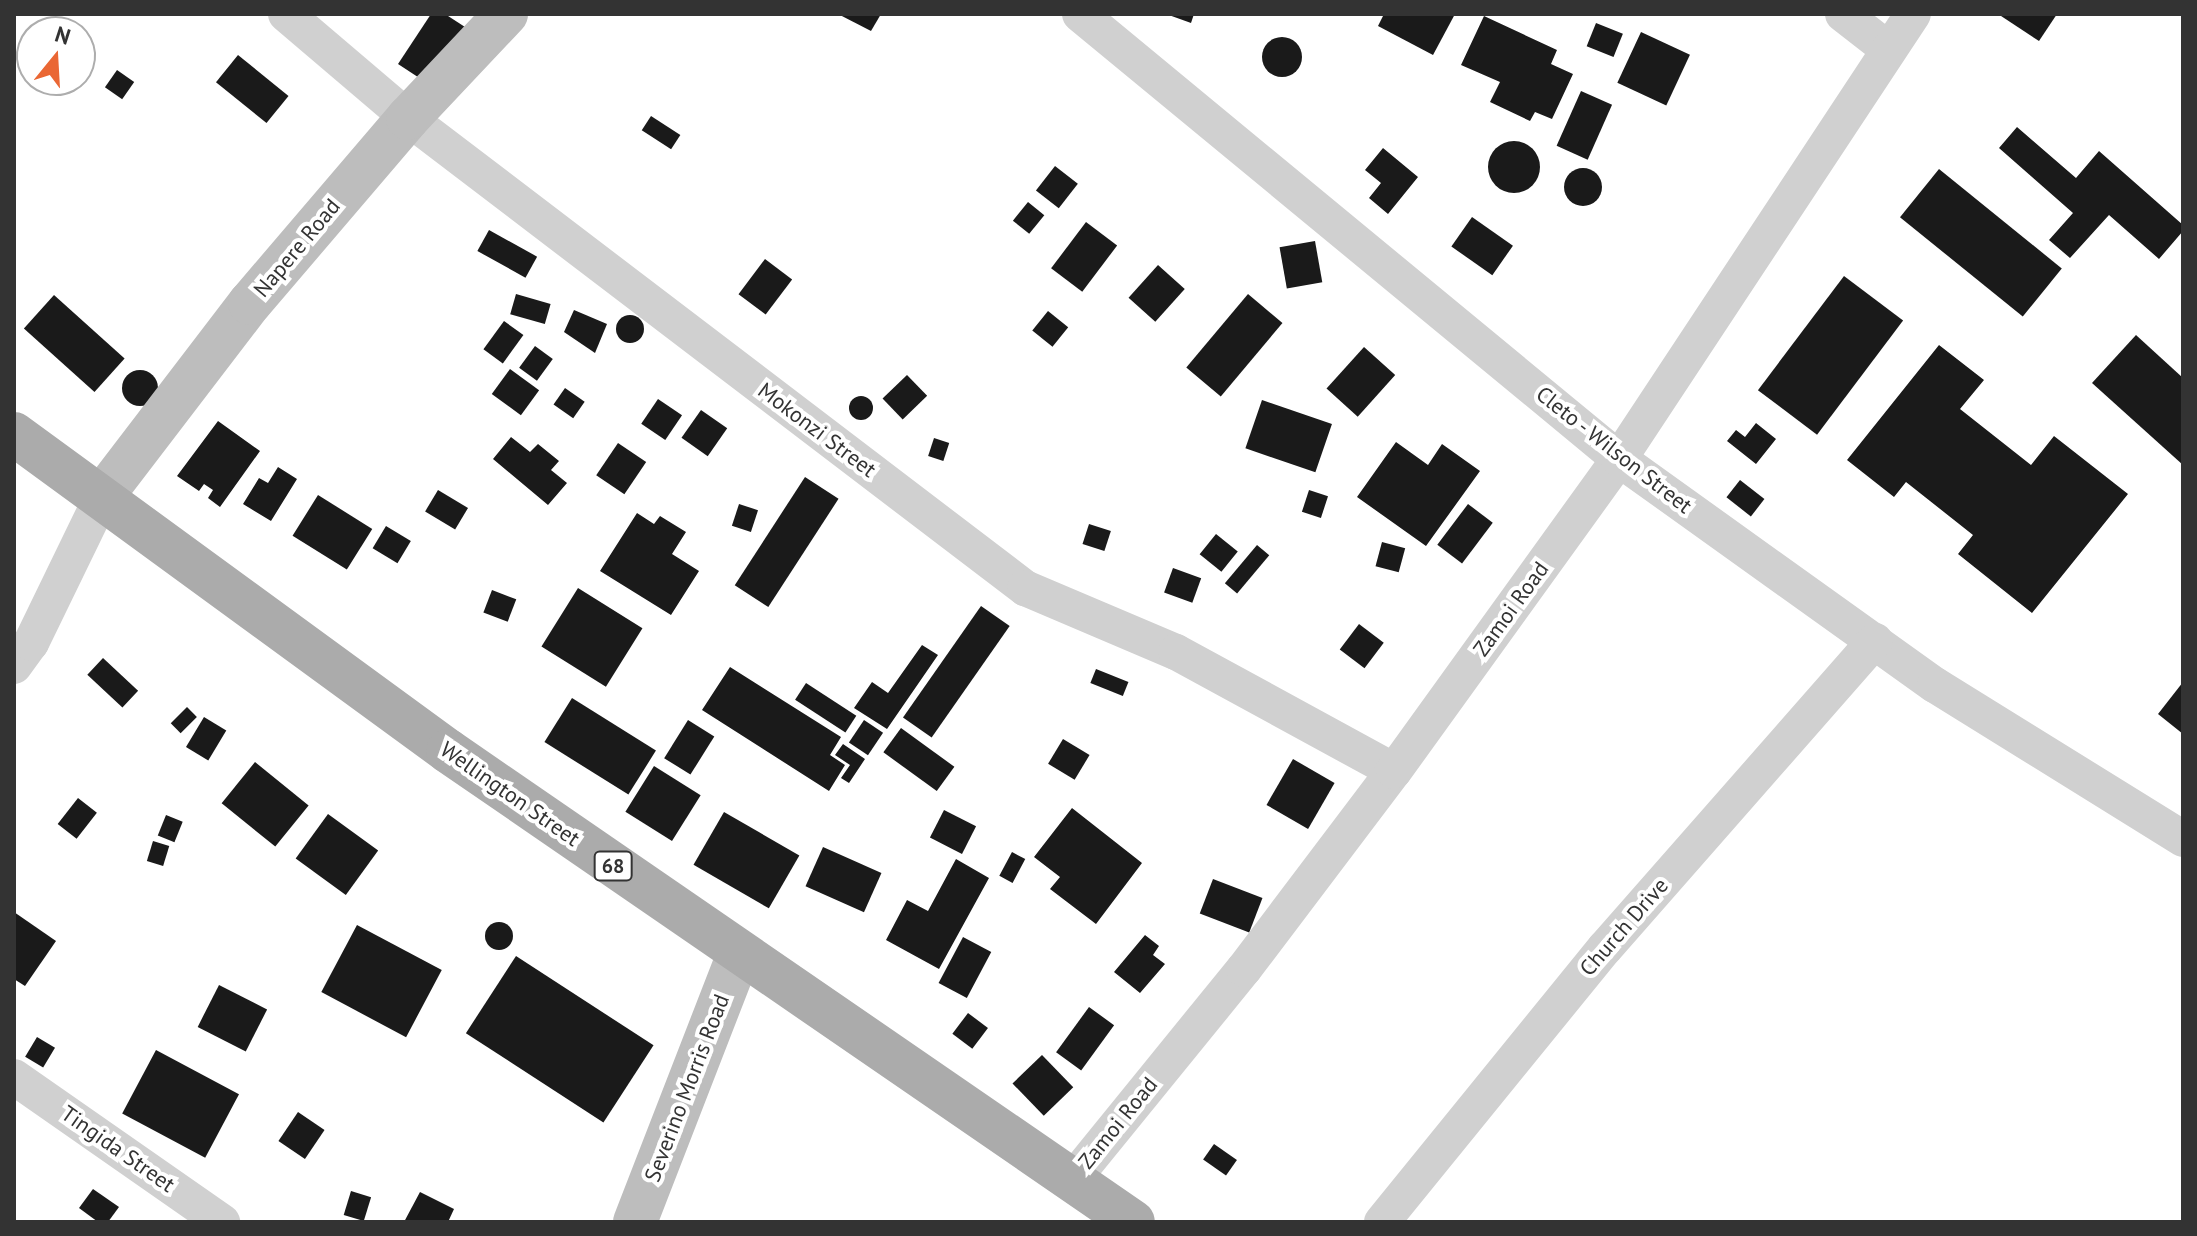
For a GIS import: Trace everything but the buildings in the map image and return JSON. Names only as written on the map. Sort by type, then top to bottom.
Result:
[{"type":"main road","name":"Wellington Street","points":[[14,434],[103,495],[448,751],[739,954],[1074,1178],[1133,1222]]},
{"type":"street","name":"Mokonzi Street","points":[[286,14],[408,118],[1025,588],[1176,652],[1394,771]]},
{"type":"street","name":"Napere Road","points":[[103,495],[241,315],[408,118],[506,14]]},
{"type":"street","name":"Cleto - Wilson Street","points":[[1080,14],[1619,459],[1935,685],[2183,839]]},
{"type":"street","points":[[1843,14],[1888,49]]},
{"type":"street","name":"Zamoi Road","points":[[1074,1178],[1244,969],[1394,771],[1619,459],[1913,14]]},
{"type":"street","points":[[14,666],[31,643],[103,495]]},
{"type":"street","name":"Church Drive","points":[[1382,1222],[1605,948],[1875,641]]},
{"type":"street","name":"Severino Morris Road","points":[[635,1222],[739,954]]},
{"type":"street","name":"Tingida Street","points":[[14,1077],[222,1222]]}]
